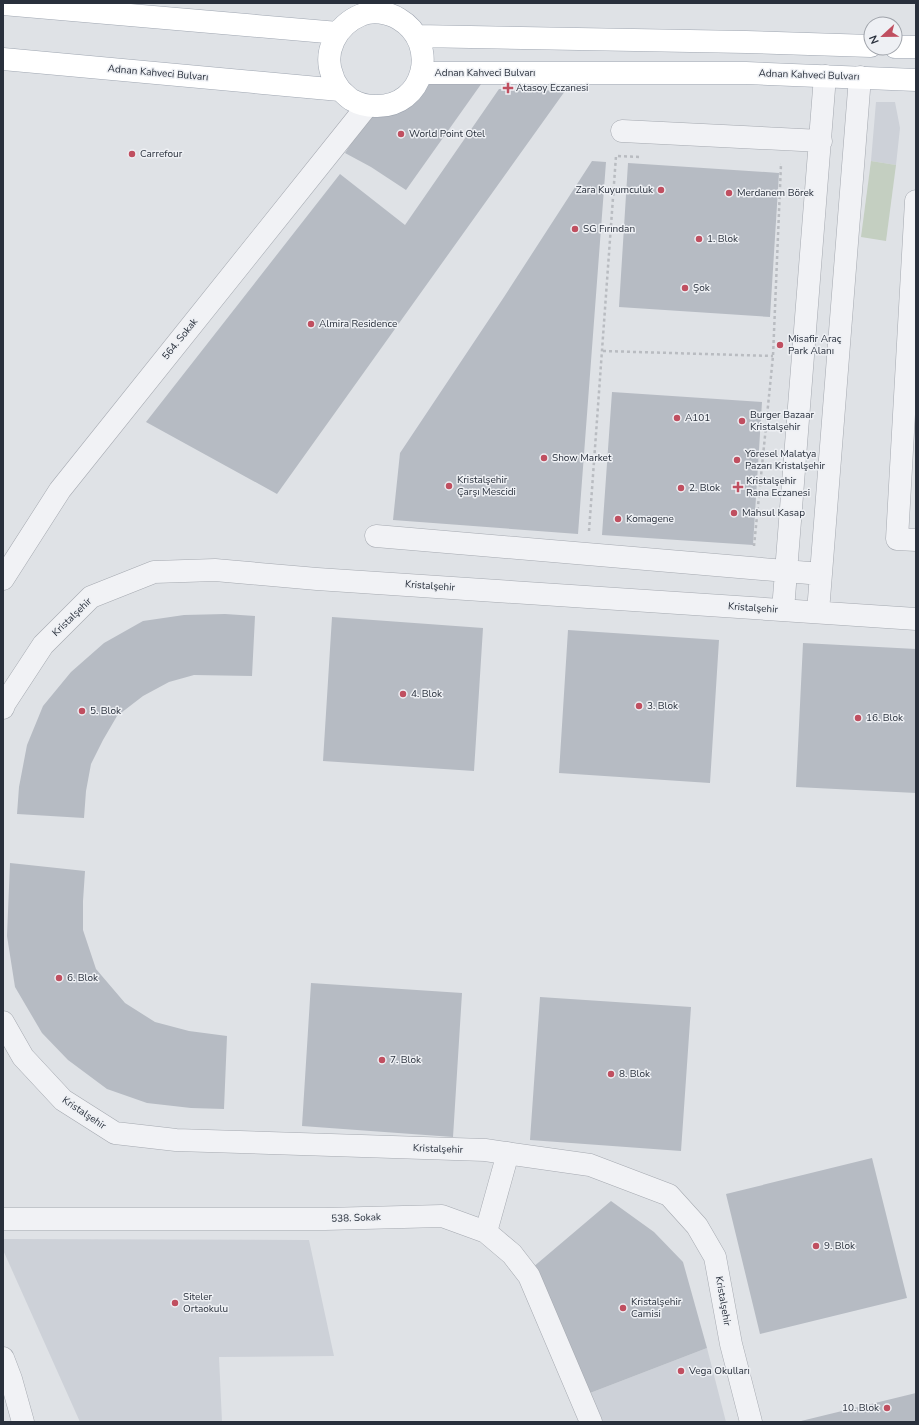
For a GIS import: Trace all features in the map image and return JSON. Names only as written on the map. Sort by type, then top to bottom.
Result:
[{"type":"main road","points":[[3,4],[338,32]]},
{"type":"main road","points":[[340,90],[332,77],[329,62],[331,47],[338,32],[348,21],[368,9],[393,15],[407,24],[417,36],[422,51],[423,66],[421,73]]},
{"type":"main road","points":[[417,36],[863,46]]},
{"type":"main road","points":[[903,47],[916,47]]},
{"type":"main road","name":"Adnan Kahveci Bulvarı","points":[[3,59],[340,90],[352,100],[367,106],[382,106],[397,102],[409,93],[418,81],[421,73],[746,73],[916,80]]},
{"type":"street","points":[[784,610],[826,76]]},
{"type":"street","points":[[818,612],[860,77]]},
{"type":"street","name":"564. Sokak","points":[[3,579],[60,490],[367,106]]},
{"type":"street","points":[[622,131],[820,146],[854,155]]},
{"type":"street","points":[[916,201],[897,539],[916,540]]},
{"type":"street","points":[[808,293],[843,294]]},
{"type":"street","points":[[798,424],[832,427]]},
{"type":"street","points":[[376,536],[821,574]]},
{"type":"street","name":"Kristalşehir","points":[[3,708],[43,645],[91,597],[154,572],[215,570],[317,579],[916,619]]},
{"type":"street","name":"Kristalşehir","points":[[3,1022],[23,1057],[63,1100],[115,1133],[176,1140],[484,1150],[590,1165],[669,1195],[696,1226],[715,1257],[731,1344],[751,1422]]},
{"type":"street","points":[[486,1232],[508,1154]]},
{"type":"street","name":"538. Sokak","points":[[3,1219],[325,1219],[442,1216],[486,1232],[512,1254],[529,1276],[591,1422]]},
{"type":"street","points":[[3,1358],[11,1379],[23,1422]]},
{"type":"path","points":[[589,535],[616,156]]},
{"type":"path","points":[[754,548],[757,504],[773,356],[781,164]]},
{"type":"path","points":[[603,351],[773,356]]},
{"type":"shaded area","points":[[876,102],[895,102],[900,128],[896,165],[871,161]]},
{"type":"shaded area","name":"Siteler Ortaokulu","points":[[3,1239],[309,1240],[334,1356],[219,1357],[222,1422],[80,1422],[3,1250]]},
{"type":"shaded area","name":"Vega Okulları","points":[[707,1348],[726,1422],[603,1422],[590,1393]]},
{"type":"green space","points":[[871,161],[896,165],[886,241],[861,237]]},
{"type":"building","name":"World Point Otel","points":[[484,80],[406,190],[371,167],[345,153],[369,116],[412,106],[428,81]]},
{"type":"building","name":"Almira Residence","points":[[499,89],[565,91],[277,494],[146,422],[340,174],[405,225]]},
{"type":"building","points":[[592,161],[606,162],[578,534],[393,520],[400,453]]},
{"type":"building","name":"1. Blok","points":[[628,163],[779,173],[770,317],[619,307]]},
{"type":"building","name":"2. Blok","points":[[612,392],[762,402],[753,545],[602,535]]},
{"type":"building","name":"5. Blok","points":[[225,614],[255,616],[252,676],[194,675],[169,682],[143,696],[117,716],[91,764],[86,791],[84,818],[17,814],[19,787],[27,745],[43,706],[71,672],[104,643],[143,621],[184,615]]},
{"type":"building","name":"4. Blok","points":[[332,617],[483,628],[474,771],[323,761]]},
{"type":"building","name":"3. Blok","points":[[568,630],[719,640],[710,783],[559,773]]},
{"type":"building","name":"16. Blok","points":[[803,643],[916,649],[916,793],[796,787]]},
{"type":"building","name":"6. Blok","points":[[10,863],[85,871],[83,930],[96,969],[125,1003],[155,1022],[189,1031],[227,1036],[224,1109],[191,1108],[147,1103],[107,1089],[68,1060],[42,1033],[15,987],[7,936]]},
{"type":"building","name":"7. Blok","points":[[311,983],[462,993],[453,1137],[302,1126]]},
{"type":"building","name":"8. Blok","points":[[540,997],[691,1007],[681,1151],[530,1140]]},
{"type":"building","name":"9. Blok","points":[[872,1158],[907,1298],[760,1334],[726,1194]]},
{"type":"building","name":"Kristalşehir Camisi","points":[[611,1201],[654,1232],[683,1262],[707,1348],[590,1393],[532,1268]]},
{"type":"building","name":"10. Blok","points":[[916,1393],[916,1422],[801,1422],[801,1421]]},
{"type":"place","name":"Atasoy Eczanesi","points":[[508,88]]},
{"type":"place","name":"World Point Otel","points":[[401,134]]},
{"type":"place","name":"Carrefour","points":[[132,154]]},
{"type":"place","name":"Zara Kuyumculuk","points":[[661,190]]},
{"type":"place","name":"Merdanem Börek","points":[[729,193]]},
{"type":"place","name":"SG Fırından","points":[[575,229]]},
{"type":"place","name":"1. Blok","points":[[699,239]]},
{"type":"place","name":"Şok","points":[[685,288]]},
{"type":"place","name":"Almira Residence","points":[[311,324]]},
{"type":"place","name":"Misafir Araç Park Alanı","points":[[780,345]]},
{"type":"place","name":"A101","points":[[677,418]]},
{"type":"place","name":"Burger Bazaar Kristalşehir","points":[[742,421]]},
{"type":"place","name":"Show Market","points":[[544,458]]},
{"type":"place","name":"Yöresel Malatya Pazarı Kristalşehir","points":[[737,460]]},
{"type":"place","name":"Kristalşehir Çarşı Mescidi","points":[[449,486]]},
{"type":"place","name":"Kristalşehir Rana Eczanesi","points":[[738,487]]},
{"type":"place","name":"2. Blok","points":[[681,488]]},
{"type":"place","name":"Mahsul Kasap","points":[[734,513]]},
{"type":"place","name":"Komagene","points":[[618,519]]},
{"type":"place","name":"4. Blok","points":[[403,694]]},
{"type":"place","name":"3. Blok","points":[[639,706]]},
{"type":"place","name":"5. Blok","points":[[82,711]]},
{"type":"place","name":"16. Blok","points":[[858,718]]},
{"type":"place","name":"6. Blok","points":[[59,978]]},
{"type":"place","name":"7. Blok","points":[[382,1060]]},
{"type":"place","name":"8. Blok","points":[[611,1074]]},
{"type":"place","name":"9. Blok","points":[[816,1246]]},
{"type":"place","name":"Siteler Ortaokulu","points":[[175,1303]]},
{"type":"place","name":"Kristalşehir Camisi","points":[[623,1308]]},
{"type":"place","name":"Vega Okulları","points":[[681,1371]]},
{"type":"place","name":"10. Blok","points":[[887,1408]]}]
